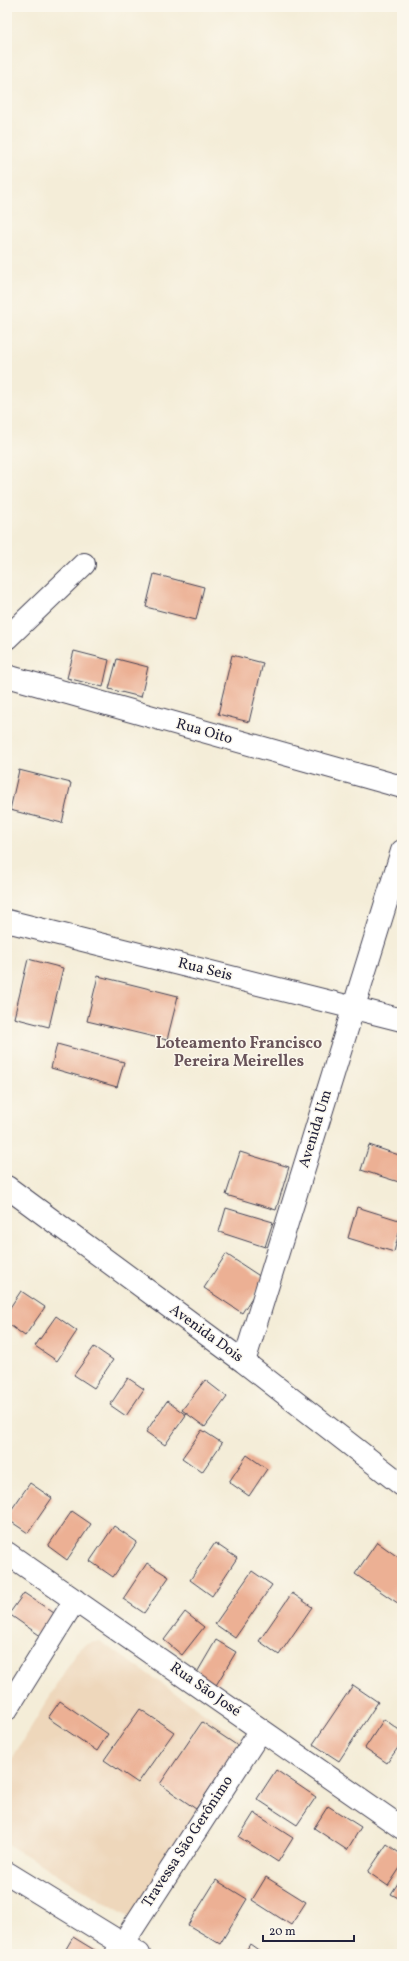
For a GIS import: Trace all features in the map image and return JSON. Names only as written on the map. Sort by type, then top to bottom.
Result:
[{"type":"street","points":[[7,638],[84,564]]},
{"type":"street","name":"Rua Oito","points":[[7,676],[402,787]]},
{"type":"street","name":"Avenida Um","points":[[244,1362],[402,852]]},
{"type":"street","name":"Rua Seis","points":[[7,921],[402,1020]]},
{"type":"street","name":"Avenida Dois","points":[[7,1187],[244,1362],[402,1485]]},
{"type":"street","name":"Rua São José","points":[[7,1553],[402,1828]]},
{"type":"street","points":[[7,1709],[75,1600]]},
{"type":"street","name":"Travessa São Gerônimo","points":[[126,1951],[261,1730]]},
{"type":"street","points":[[7,1873],[126,1951]]},
{"type":"shaded area","points":[[100,1641],[242,1739],[243,1752],[138,1923],[7,1844],[7,1767],[77,1651],[87,1644]]},
{"type":"building","points":[[154,574],[204,587],[196,620],[146,607]]},
{"type":"building","points":[[74,651],[109,660],[103,687],[67,678]]},
{"type":"building","points":[[232,655],[263,663],[249,722],[218,714]]},
{"type":"building","points":[[117,659],[148,667],[141,697],[109,689]]},
{"type":"building","points":[[19,770],[71,783],[62,823],[10,810]]},
{"type":"building","points":[[28,959],[63,968],[49,1027],[14,1018]]},
{"type":"building","points":[[98,976],[178,996],[167,1040],[87,1021]]},
{"type":"building","points":[[57,1044],[124,1062],[117,1087],[51,1068]]},
{"type":"building","points":[[369,1145],[402,1156],[402,1183],[361,1170]]},
{"type":"building","points":[[240,1152],[289,1167],[276,1210],[226,1195]]},
{"type":"building","points":[[357,1207],[402,1221],[394,1252],[348,1238]]},
{"type":"building","points":[[226,1208],[273,1222],[265,1247],[219,1232]]},
{"type":"building","points":[[226,1254],[264,1279],[242,1313],[204,1288]]},
{"type":"building","points":[[21,1291],[45,1307],[25,1336],[7,1323],[7,1312]]},
{"type":"building","points":[[56,1316],[77,1331],[57,1361],[35,1346]]},
{"type":"building","points":[[94,1347],[113,1360],[94,1388],[74,1375]]},
{"type":"building","points":[[128,1378],[144,1389],[126,1416],[110,1405]]},
{"type":"building","points":[[205,1380],[227,1397],[205,1427],[182,1410]]},
{"type":"building","points":[[167,1401],[186,1415],[165,1445],[146,1432]]},
{"type":"building","points":[[202,1430],[222,1443],[202,1472],[182,1458]]},
{"type":"building","points":[[247,1455],[267,1469],[249,1496],[229,1482]]},
{"type":"building","points":[[30,1483],[52,1498],[28,1533],[7,1519],[7,1516]]},
{"type":"building","points":[[72,1511],[91,1524],[67,1560],[48,1546]]},
{"type":"building","points":[[114,1526],[137,1542],[113,1577],[90,1561]]},
{"type":"building","points":[[377,1542],[402,1560],[402,1606],[355,1574]]},
{"type":"building","points":[[215,1543],[237,1558],[212,1596],[190,1580]]},
{"type":"building","points":[[147,1563],[169,1577],[144,1613],[123,1599]]},
{"type":"building","points":[[252,1571],[272,1585],[235,1638],[215,1624]]},
{"type":"building","points":[[24,1593],[57,1615],[42,1637],[9,1614]]},
{"type":"building","points":[[292,1593],[312,1607],[279,1655],[259,1641]]},
{"type":"building","points":[[185,1612],[204,1627],[182,1655],[164,1640]]},
{"type":"building","points":[[216,1640],[236,1652],[215,1687],[195,1676]]},
{"type":"building","points":[[353,1685],[378,1702],[339,1761],[313,1744]]},
{"type":"building","points":[[60,1701],[108,1734],[97,1751],[48,1718]]},
{"type":"building","points":[[140,1709],[174,1732],[138,1783],[104,1760]]},
{"type":"building","points":[[384,1719],[402,1732],[402,1742],[387,1763],[365,1748]]},
{"type":"building","points":[[202,1722],[238,1746],[196,1809],[160,1784]]},
{"type":"building","points":[[276,1770],[316,1797],[297,1825],[257,1799]]},
{"type":"building","points":[[328,1806],[361,1827],[347,1850],[314,1828]]},
{"type":"building","points":[[254,1813],[293,1838],[278,1862],[239,1837]]},
{"type":"building","points":[[387,1844],[402,1855],[402,1865],[388,1886],[368,1872]]},
{"type":"building","points":[[266,1877],[306,1902],[291,1925],[252,1900]]},
{"type":"building","points":[[402,1877],[402,1900],[391,1894]]},
{"type":"building","points":[[216,1880],[247,1899],[220,1944],[188,1925]]},
{"type":"building","points":[[73,1937],[101,1954],[63,1954]]},
{"type":"building","points":[[250,1944],[264,1954],[244,1954]]},
{"type":"district","name":"Loteamento Francisco Pereira Meirelles","points":[[239,1053]]}]
